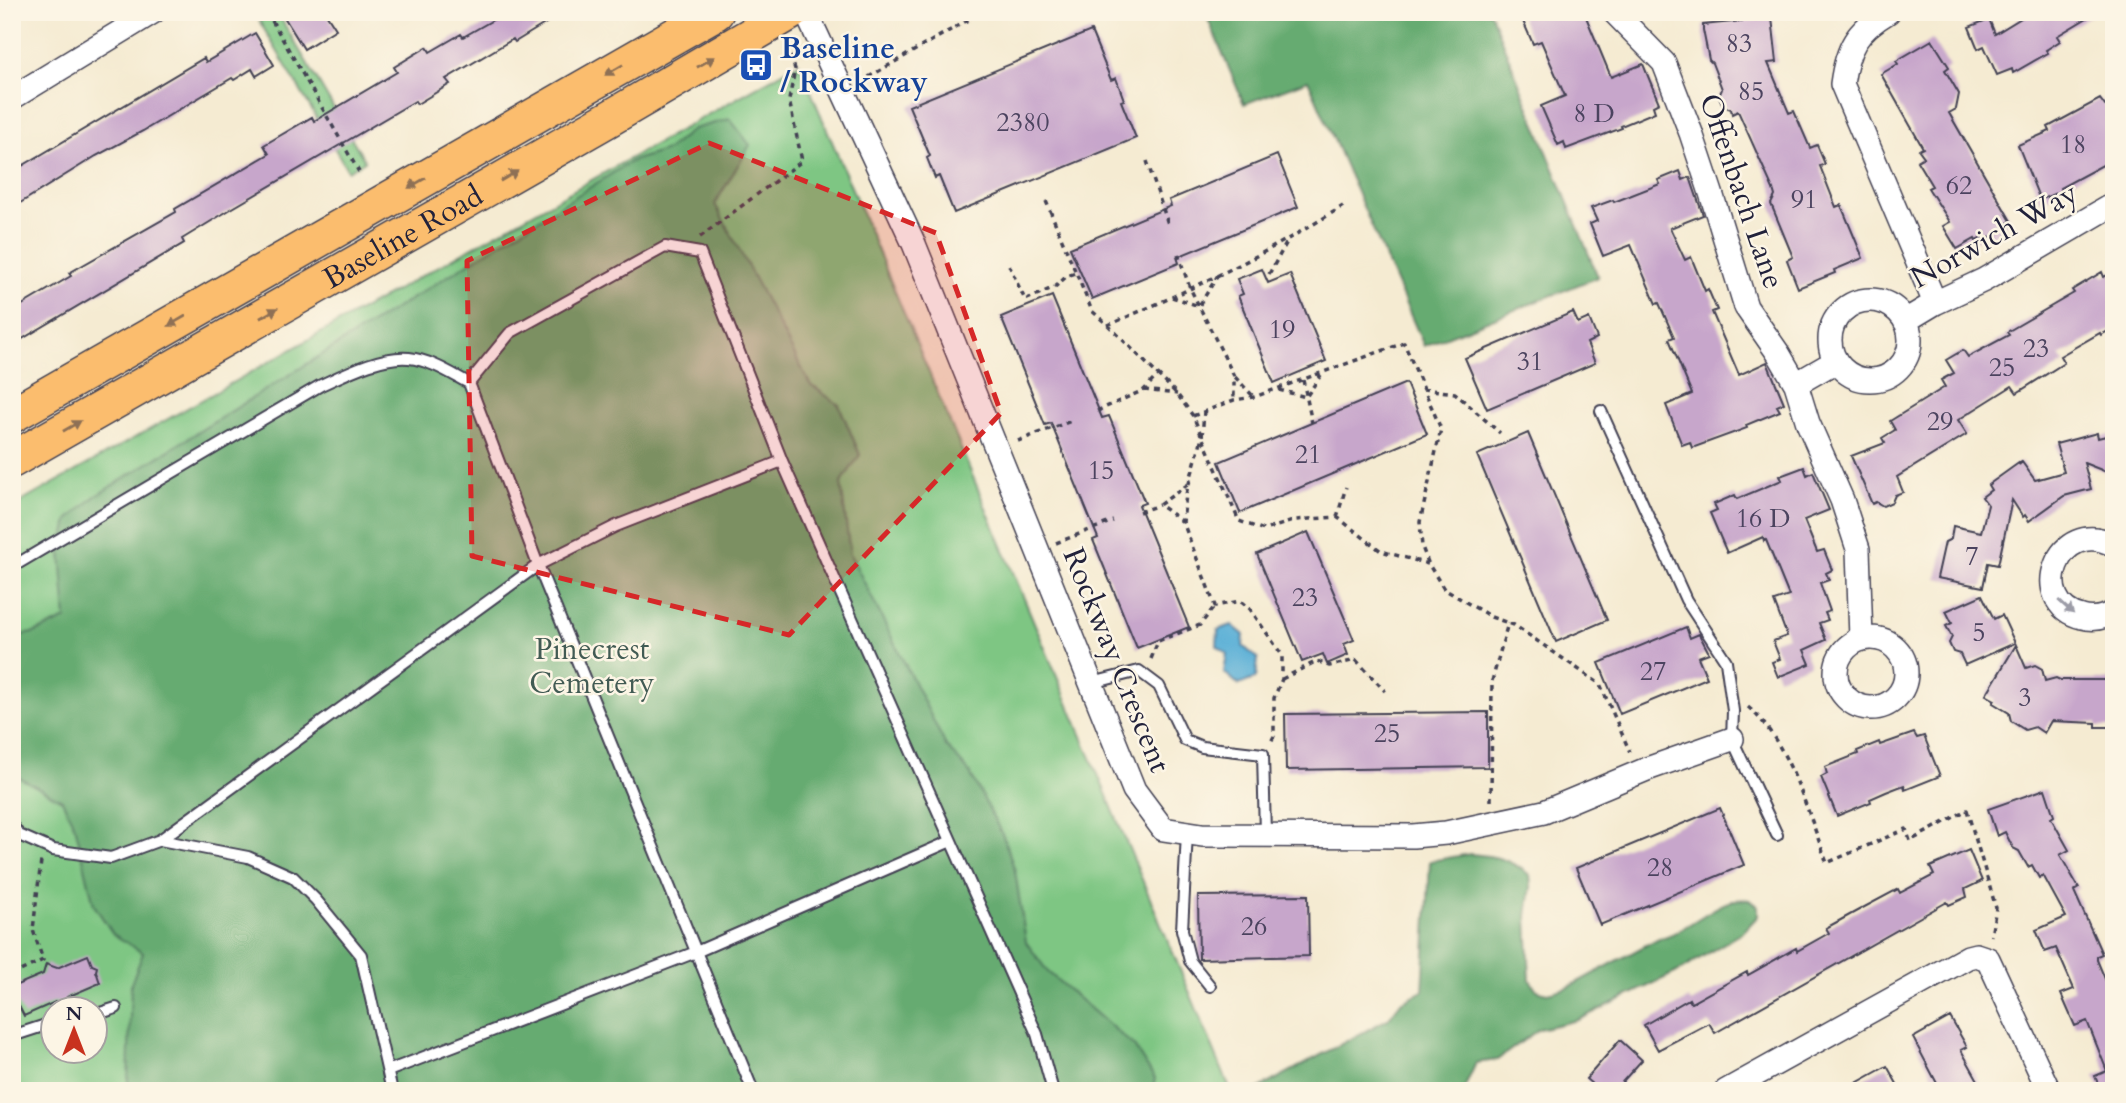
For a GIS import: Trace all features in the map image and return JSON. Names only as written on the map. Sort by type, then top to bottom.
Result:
[{"type":"main road","name":"Baseline Road","points":[[12,415],[716,12]]},
{"type":"main road","name":"Baseline Road","points":[[12,460],[593,128],[788,27]]},
{"type":"street","points":[[12,98],[153,12]]},
{"type":"street","name":"Rockway Crescent","points":[[806,12],[914,244],[1134,790],[1163,829],[1202,835],[1413,836],[1446,833],[1544,812],[1732,739]]},
{"type":"street","name":"Offenbach Lane","points":[[1614,12],[1664,63],[1691,133],[1746,307],[1796,384],[1808,423],[1842,500],[1857,549],[1861,639]]},
{"type":"street","points":[[1888,12],[1856,38],[1846,58],[1842,84],[1935,303]]},
{"type":"street","name":"Norwich Way","points":[[1905,321],[1935,303],[1984,280],[2114,204]]},
{"type":"street","name":"Norwich Way","points":[[1874,301],[1886,304],[1897,310],[1905,321],[1910,333],[1910,347],[1905,360],[1884,378],[1857,378],[1845,371],[1836,361],[1830,337],[1833,324],[1850,306],[1874,301]]},
{"type":"street","points":[[1796,384],[1836,361]]},
{"type":"street","points":[[2114,545],[2105,540],[2077,541],[2065,549],[2057,560],[2053,573],[2053,587],[2058,600],[2067,611],[2079,617],[2093,619],[2107,617],[2114,612]]},
{"type":"street","points":[[1726,1091],[1976,955],[1987,959],[2049,1091]]},
{"type":"lane","points":[[469,383],[510,333],[665,247],[699,253],[782,460],[1037,1034],[1053,1091]]},
{"type":"lane","points":[[12,567],[321,385],[371,363],[408,358],[435,365],[469,383],[538,565],[753,1091]]},
{"type":"lane","points":[[1601,411],[1686,600],[1726,662],[1733,711],[1732,739],[1777,835]]},
{"type":"lane","points":[[12,825],[19,835],[53,850],[111,858],[160,840],[538,565],[616,526],[782,460]]},
{"type":"lane","points":[[1092,683],[1139,671],[1159,686],[1185,740],[1202,747],[1263,754],[1265,834]]},
{"type":"lane","points":[[1187,832],[1182,930],[1190,961],[1210,986]]},
{"type":"lane","points":[[160,840],[248,857],[293,877],[316,900],[361,955],[392,1091]]},
{"type":"lane","points":[[388,1071],[696,952],[951,841]]},
{"type":"lane","points":[[108,1011],[116,1009]]},
{"type":"lane","points":[[12,1035],[38,1027]]},
{"type":"path","points":[[267,12],[359,172]]},
{"type":"path","points":[[858,83],[973,17],[976,12]]},
{"type":"path","points":[[684,250],[802,160],[789,100],[795,69],[788,27]]},
{"type":"path","points":[[1147,161],[1169,227]]},
{"type":"path","points":[[1046,201],[1092,311],[1177,394],[1192,416],[1239,521],[1264,530],[1296,520],[1337,517],[1381,551],[1429,565]]},
{"type":"path","points":[[1108,325],[1288,240],[1343,206]]},
{"type":"path","points":[[1269,274],[1288,240]]},
{"type":"path","points":[[1178,254],[1190,288],[1234,376],[1254,397]]},
{"type":"path","points":[[1010,265],[1024,300],[1055,287],[1076,272]]},
{"type":"path","points":[[1199,306],[1219,274]]},
{"type":"path","points":[[1172,297],[1199,306]]},
{"type":"path","points":[[1192,416],[1234,400],[1254,397],[1404,343],[1441,429],[1420,522],[1422,547],[1429,565],[1444,589],[1491,617],[1508,623],[1600,684],[1639,773]]},
{"type":"path","points":[[1306,397],[1322,373]]},
{"type":"path","points":[[1097,411],[1144,390],[1158,375]]},
{"type":"path","points":[[1234,376],[1234,400]]},
{"type":"path","points":[[1303,380],[1312,423]]},
{"type":"path","points":[[1277,389],[1306,397]]},
{"type":"path","points":[[1423,389],[1455,393],[1500,433]]},
{"type":"path","points":[[1144,390],[1177,394]]},
{"type":"path","points":[[1204,411],[1202,438],[1183,522],[1215,606]]},
{"type":"path","points":[[997,449],[1071,421]]},
{"type":"path","points":[[1139,512],[1159,505],[1190,482]]},
{"type":"path","points":[[1337,517],[1346,487]]},
{"type":"path","points":[[1159,505],[1183,522]]},
{"type":"path","points":[[1037,550],[1113,521]]},
{"type":"path","points":[[1146,676],[1158,641],[1200,625],[1215,606],[1240,601],[1250,609],[1282,655],[1282,679],[1274,698],[1274,736],[1263,754]]},
{"type":"path","points":[[1492,823],[1492,681],[1508,623]]},
{"type":"path","points":[[1282,679],[1317,662],[1329,666],[1356,660],[1385,691]]},
{"type":"path","points":[[1731,692],[1757,715],[1783,752],[1827,863],[1906,829],[1910,841],[1967,810],[1996,908],[1987,959]]},
{"type":"path","points":[[12,975],[43,960],[33,930],[42,845]]},
{"type":"highlighted area","points":[[709,143],[936,233],[1001,413],[789,635],[472,556],[467,261]]},
{"type":"green space","points":[[254,12],[277,12],[365,161],[348,171]]},
{"type":"green space","points":[[1205,12],[1490,12],[1598,277],[1424,346],[1308,80],[1244,104]]},
{"type":"green space","name":"Pinecrest Cemetery","points":[[799,63],[1231,1091],[12,1091],[12,507]]},
{"type":"green space","name":"Pinecrest Cemetery","points":[[730,119],[750,145],[715,204],[810,384],[839,405],[860,455],[841,483],[850,554],[946,746],[970,773],[1003,836],[1015,871],[1026,942],[1048,972],[1134,1046],[1155,1079],[1152,1091],[123,1091],[128,1082],[131,984],[143,953],[113,934],[94,905],[76,829],[62,800],[12,774],[12,636],[34,633],[66,619],[61,552],[68,520],[94,497],[632,161],[667,150],[693,129]]},
{"type":"green space","points":[[1470,854],[1502,859],[1530,875],[1527,916],[1530,980],[1537,990],[1547,993],[1567,988],[1659,938],[1682,929],[1728,902],[1750,900],[1758,906],[1758,916],[1744,931],[1679,971],[1578,1020],[1539,1029],[1497,1060],[1476,1063],[1463,1091],[1254,1091],[1388,1019],[1401,1002],[1423,991],[1430,861]]},
{"type":"water","points":[[1232,625],[1244,635],[1243,646],[1258,659],[1256,678],[1239,685],[1224,672],[1227,654],[1217,646],[1218,630]]},
{"type":"building","points":[[281,12],[325,12],[336,29],[304,49]]},
{"type":"building","points":[[507,12],[564,12],[446,79],[450,84],[417,104],[415,101],[231,209],[182,239],[184,243],[12,345],[12,311],[71,276],[69,273],[176,212],[175,209],[269,154],[264,145],[312,117],[314,121],[397,72],[394,67],[427,47],[430,52]]},
{"type":"building","points":[[1519,12],[1584,12],[1611,77],[1643,64],[1659,103],[1653,106],[1655,112],[1621,126],[1622,128],[1566,149],[1564,142],[1558,145],[1541,106],[1565,96],[1541,41],[1533,44]]},
{"type":"building","points":[[2031,12],[2097,12],[2057,36],[2060,41],[2046,50],[2048,53],[2013,73],[2012,69],[1997,75],[1984,46],[1978,49],[1969,27],[1989,19],[1995,34]]},
{"type":"building","points":[[1772,18],[1777,62],[1768,63],[1789,113],[1794,111],[1810,148],[1817,145],[1825,164],[1820,166],[1836,207],[1841,205],[1863,258],[1798,288],[1787,260],[1793,257],[1771,204],[1775,196],[1773,189],[1738,111],[1732,114],[1731,109],[1723,106],[1719,96],[1722,89],[1709,60],[1703,30],[1703,25]]},
{"type":"building","points":[[1091,31],[1111,80],[1116,78],[1124,100],[1121,101],[1136,138],[954,213],[939,176],[935,178],[927,158],[930,156],[909,106]]},
{"type":"building","points":[[255,33],[274,65],[256,76],[252,69],[234,80],[232,78],[12,208],[12,172],[204,58],[206,62]]},
{"type":"building","points":[[1932,40],[1949,67],[1945,70],[1959,94],[1956,109],[1949,113],[2011,221],[2004,225],[2004,229],[1987,239],[1985,236],[1976,241],[1975,239],[1957,249],[1943,226],[1950,222],[1928,188],[1932,186],[1917,161],[1924,157],[1919,150],[1923,148],[1881,74],[1898,64],[1896,61]]},
{"type":"building","points":[[2100,99],[2105,106],[2114,100],[2114,159],[2060,188],[2061,191],[2040,200],[2018,145],[2050,131],[2048,127]]},
{"type":"building","points":[[1277,155],[1298,207],[1177,257],[1179,263],[1092,299],[1070,248],[1171,206],[1169,200]]},
{"type":"building","points":[[1680,171],[1683,180],[1690,177],[1703,215],[1670,228],[1685,260],[1691,257],[1705,291],[1708,289],[1717,310],[1712,312],[1739,375],[1767,362],[1784,403],[1777,406],[1780,411],[1746,425],[1747,428],[1692,448],[1690,442],[1682,445],[1666,405],[1692,394],[1669,339],[1674,337],[1659,303],[1656,304],[1631,245],[1603,256],[1590,224],[1597,221],[1591,208],[1660,184],[1658,180]]},
{"type":"building","points":[[1262,269],[1268,283],[1290,274],[1326,361],[1274,383],[1238,296],[1243,294],[1237,279]]},
{"type":"building","points":[[2114,271],[2114,328],[2060,356],[2064,363],[2017,393],[2012,386],[1958,420],[1967,434],[1897,477],[1903,492],[1895,495],[1892,502],[1883,506],[1876,502],[1872,504],[1851,456],[1885,443],[1882,438],[1895,430],[1890,421],[1945,387],[1941,380],[1954,373],[1946,360],[1963,350],[1968,357],[2009,335],[2007,332],[2074,293],[2072,290],[2102,272],[2104,277]]},
{"type":"building","points":[[1052,296],[1102,418],[1109,416],[1145,503],[1139,505],[1189,627],[1137,648],[1093,540],[1098,538],[1051,423],[1045,425],[1001,317]]},
{"type":"building","points":[[1573,312],[1578,323],[1589,318],[1597,338],[1587,343],[1595,363],[1487,409],[1465,358]]},
{"type":"building","points":[[1406,383],[1427,434],[1240,513],[1219,462]]},
{"type":"building","points":[[1528,433],[1607,620],[1556,642],[1477,455]]},
{"type":"building","points":[[2097,433],[2098,438],[2110,435],[2114,448],[2114,475],[2084,463],[2091,489],[2064,496],[2029,521],[2025,515],[2023,517],[2012,500],[1998,565],[1988,563],[1983,587],[1937,578],[1945,542],[1951,539],[1953,526],[1981,532],[1988,505],[1982,497],[1991,490],[1988,485],[2020,462],[2019,465],[2022,462],[2035,480],[2064,472],[2056,444]]},
{"type":"building","points":[[1804,467],[1807,475],[1813,472],[1829,510],[1804,520],[1817,552],[1824,550],[1832,570],[1826,573],[1829,580],[1820,583],[1830,611],[1825,613],[1828,620],[1819,623],[1826,640],[1804,650],[1810,664],[1778,677],[1772,662],[1780,659],[1773,641],[1787,636],[1774,601],[1789,596],[1766,540],[1764,541],[1763,537],[1727,553],[1710,513],[1717,510],[1714,504],[1735,495],[1737,499],[1782,480],[1780,476]]},
{"type":"building","points":[[1308,532],[1354,640],[1344,644],[1348,655],[1327,664],[1323,654],[1302,662],[1257,554]]},
{"type":"building","points":[[1982,595],[1994,619],[2002,615],[2015,643],[1965,665],[1960,654],[1953,652],[1949,643],[1952,637],[1946,626],[1952,623],[1946,611]]},
{"type":"building","points":[[1686,627],[1690,638],[1699,634],[1709,653],[1698,657],[1707,678],[1620,714],[1599,663]]},
{"type":"building","points":[[2016,645],[2026,668],[2035,665],[2042,669],[2045,681],[2056,678],[2114,680],[2114,727],[2096,727],[2096,723],[2051,721],[2044,733],[2035,727],[2025,730],[2011,721],[2009,713],[1986,695]]},
{"type":"building","points":[[1488,712],[1488,767],[1286,770],[1285,714]]},
{"type":"building","points":[[1914,733],[1917,738],[1924,736],[1940,776],[1905,790],[1904,785],[1837,816],[1821,777],[1827,774],[1825,767],[1879,742],[1880,745]]},
{"type":"building","points":[[2045,789],[2054,816],[2051,818],[2069,850],[2060,855],[2079,888],[2074,891],[2102,954],[2097,956],[2097,960],[2110,991],[2114,989],[2114,1091],[2101,1091],[2095,1076],[2107,1071],[2087,1021],[2075,1026],[2061,994],[2074,989],[2056,948],[2045,952],[2036,930],[2066,917],[2043,875],[2039,878],[2032,865],[2028,867],[2019,851],[2013,848],[2005,832],[1997,836],[1988,809]]},
{"type":"building","points":[[1720,808],[1744,865],[1600,925],[1576,868]]},
{"type":"building","points":[[1969,850],[1982,881],[1965,889],[1967,897],[1949,905],[1947,902],[1715,1033],[1709,1023],[1658,1050],[1644,1025],[1689,999],[1691,1003],[1747,972],[1748,975],[1796,948],[1797,951],[1829,933],[1826,928],[1898,889],[1900,893],[1934,875],[1930,867]]},
{"type":"building","points":[[1308,895],[1309,956],[1199,959],[1198,896]]},
{"type":"building","points":[[88,955],[92,965],[97,967],[100,983],[72,995],[38,995],[38,1010],[24,1016],[15,1003],[12,987],[43,974],[46,964],[57,968]]},
{"type":"building","points":[[1950,1017],[1967,1047],[1961,1050],[1984,1091],[1941,1091],[1913,1038]]},
{"type":"building","points":[[1620,1040],[1642,1060],[1614,1091],[1600,1091],[1586,1079]]},
{"type":"building","points":[[1887,1066],[1901,1091],[1842,1091]]},
{"type":"place","name":"Baseline / Rockway","points":[[756,65]]}]
